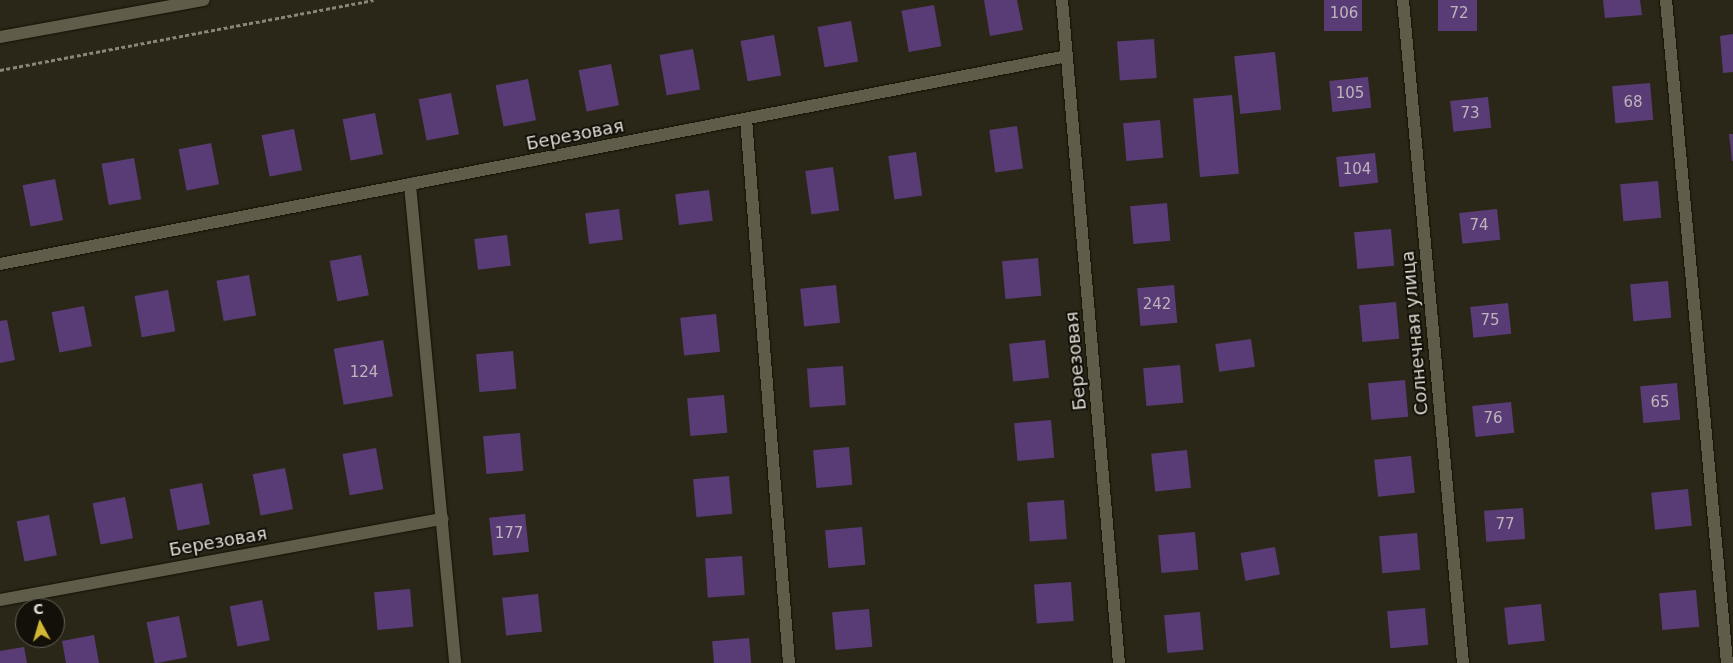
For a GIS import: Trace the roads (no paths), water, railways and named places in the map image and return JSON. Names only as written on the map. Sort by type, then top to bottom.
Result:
[{"type":"street","points":[[0,37],[204,0]]},
{"type":"street","name":"Березовая","points":[[1062,0],[1120,663]]},
{"type":"street","name":"Солнечная улица","points":[[1403,0],[1463,663]]},
{"type":"street","points":[[1666,0],[1727,663]]},
{"type":"street","name":"Березовая","points":[[0,264],[1067,56]]},
{"type":"street","points":[[746,119],[789,663]]},
{"type":"street","points":[[410,185],[455,663]]},
{"type":"street","name":"Березовая","points":[[0,600],[442,519]]}]
